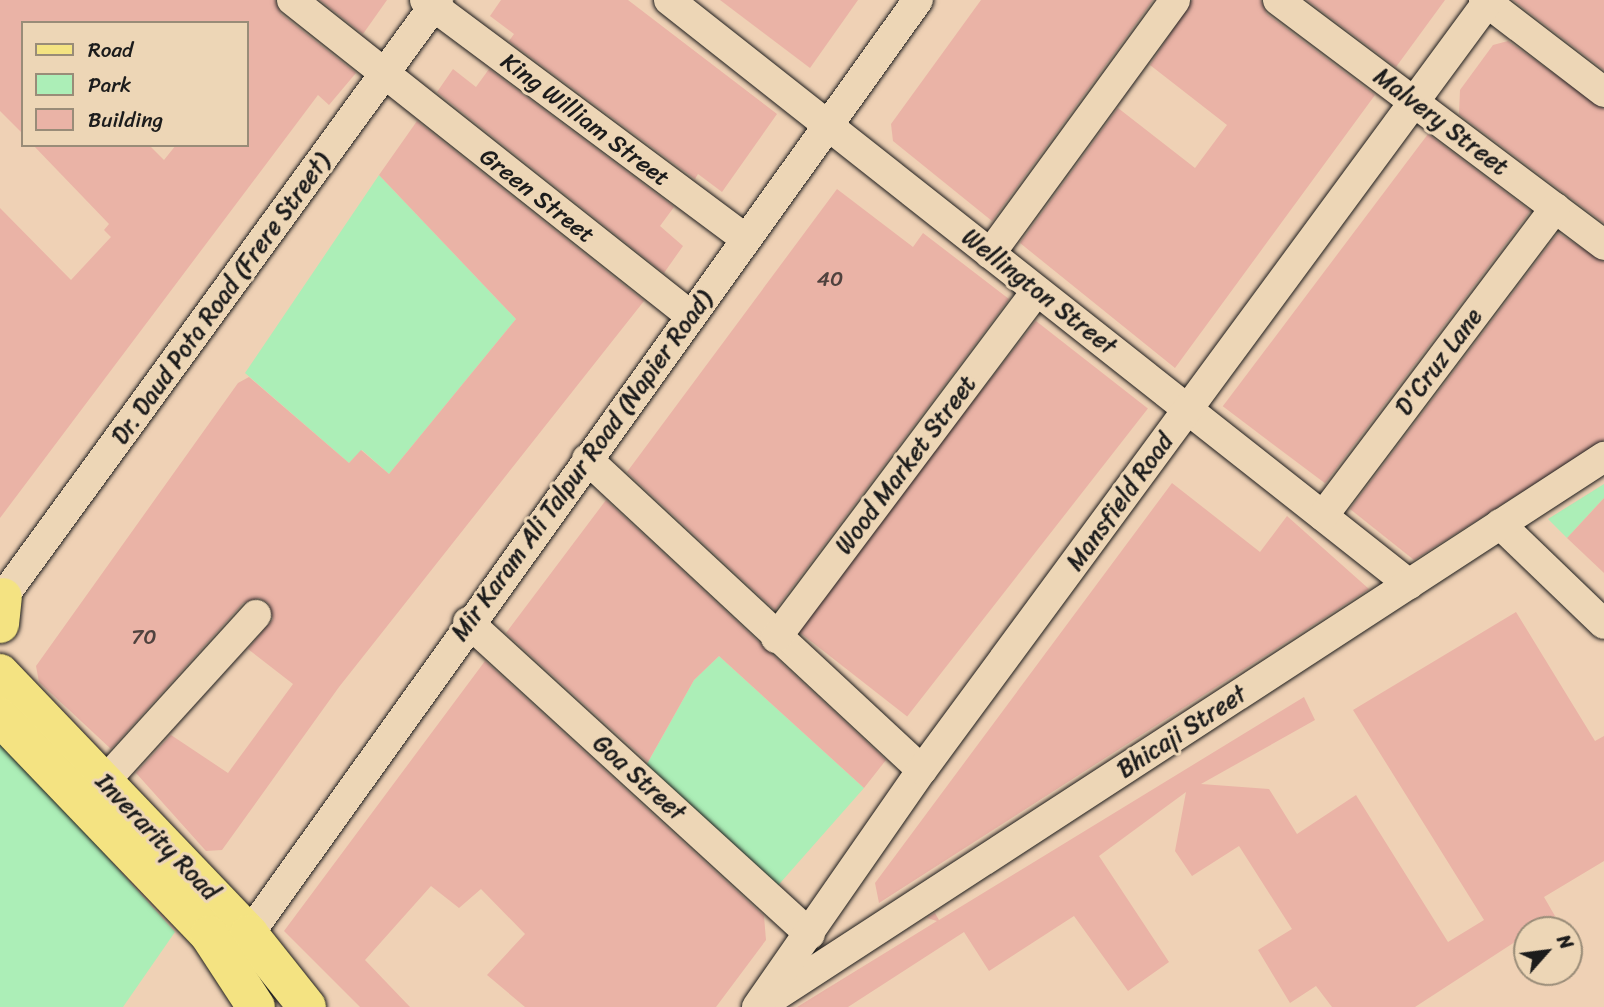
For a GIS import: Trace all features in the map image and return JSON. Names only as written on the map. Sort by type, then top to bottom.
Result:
[{"type":"main road","name":"Inverarity Road","points":[[0,673],[249,934],[307,1007]]},
{"type":"main road","name":"Inverarity Road","points":[[0,717],[209,935],[256,1007]]},
{"type":"street","name":"Green Street","points":[[292,0],[384,77],[691,316]]},
{"type":"street","name":"Wellington Street","points":[[669,0],[1409,584]]},
{"type":"street","name":"Mir Karam Ali Talpur Road (Napier Road)","points":[[249,934],[468,622],[918,0]]},
{"type":"street","points":[[990,254],[1175,0]]},
{"type":"street","name":"Malvery Street","points":[[1278,0],[1604,245]]},
{"type":"street","points":[[1486,1],[1604,92]]},
{"type":"street","name":"Mansfield Road","points":[[758,1007],[922,770],[1486,1]]},
{"type":"street","name":"Dr. Daud Pota Road (Frere Street)","points":[[1,606],[384,77],[432,2]]},
{"type":"street","name":"King William Street","points":[[432,2],[746,239]]},
{"type":"street","name":"D'Cruz Lane","points":[[1322,516],[1555,208]]},
{"type":"street","name":"Wood Market Street","points":[[776,638],[1036,292]]},
{"type":"street","name":"Bhicaji Street","points":[[758,1007],[1604,457]]},
{"type":"street","points":[[587,459],[776,638],[922,770]]},
{"type":"street","points":[[1500,524],[1604,624]]},
{"type":"street","points":[[104,782],[256,615]]},
{"type":"street","name":"Goa Street","points":[[468,622],[810,934]]},
{"type":"green space","points":[[379,175],[516,319],[389,474],[362,450],[349,463],[245,373]]},
{"type":"green space","points":[[1604,484],[1604,498],[1567,538],[1548,519]]},
{"type":"green space","points":[[719,656],[864,788],[774,890],[643,771],[694,680]]},
{"type":"green space","points":[[0,738],[175,932],[123,1007],[0,1007]]},
{"type":"building","points":[[0,0],[275,0],[281,14],[356,73],[329,105],[318,95],[0,518],[0,208],[71,280],[111,237],[104,230],[109,224],[35,147],[151,147],[164,160],[174,147],[248,147],[248,21],[21,21],[21,132],[0,111]]},
{"type":"building","points":[[320,0],[387,0],[363,34]]},
{"type":"building","points":[[501,0],[628,0],[777,114],[722,192],[698,174],[695,179],[509,41],[514,34],[490,16]]},
{"type":"building","points":[[720,0],[858,0],[810,68]]},
{"type":"building","points":[[981,0],[1153,0],[992,221],[893,141],[891,124]]},
{"type":"building","points":[[1192,0],[1261,0],[1267,14],[1375,95],[1175,368],[1020,243],[1118,108],[1195,168],[1227,125],[1150,65]]},
{"type":"building","points":[[1307,0],[1445,0],[1396,67]]},
{"type":"building","points":[[1513,0],[1604,0],[1604,70]]},
{"type":"building","points":[[1508,41],[1604,109],[1604,223],[1459,114],[1460,90],[1493,45]]},
{"type":"building","points":[[453,69],[476,87],[489,69],[674,207],[660,226],[683,246],[664,273],[437,92]]},
{"type":"building","points":[[417,121],[644,301],[339,687],[222,850],[206,851],[136,773],[171,735],[228,773],[293,684],[248,649],[273,619],[268,603],[259,598],[243,603],[111,749],[39,682],[36,666],[238,383],[249,377],[349,463],[361,450],[389,474],[516,319],[379,175]]},
{"type":"building","points":[[1428,134],[1530,211],[1325,483],[1223,406]]},
{"type":"building","points":[[837,189],[913,247],[923,233],[1009,299],[775,610],[627,472]]},
{"type":"building","points":[[1558,233],[1604,262],[1604,440],[1414,560],[1350,509]]},
{"type":"building","points":[[1036,321],[1148,408],[907,717],[795,629]]},
{"type":"building","points":[[1172,483],[1260,552],[1287,516],[1369,589],[879,903],[875,883]]},
{"type":"building","points":[[1604,498],[1604,573],[1567,538]]},
{"type":"building","points":[[606,500],[886,760],[864,788],[719,656],[694,680],[648,762],[506,633]]},
{"type":"building","points":[[1516,612],[1595,741],[1604,736],[1604,861],[1544,897],[1555,916],[1513,916],[1513,943],[1415,1007],[1332,1007],[1316,986],[1290,1003],[1258,950],[1292,929],[1239,846],[1192,876],[1175,851],[1186,792],[1099,856],[1169,962],[1128,991],[1074,916],[989,971],[964,932],[848,1007],[797,1007],[937,921],[927,918],[935,913],[939,920],[1304,697],[1315,720],[1201,784],[1269,789],[1297,834],[1356,795],[1448,942],[1484,920],[1353,710]]},
{"type":"building","points":[[485,661],[764,916],[766,940],[716,1007],[525,1007],[487,975],[525,934],[481,889],[459,908],[431,886],[365,960],[410,1007],[360,1007],[284,931]]}]
